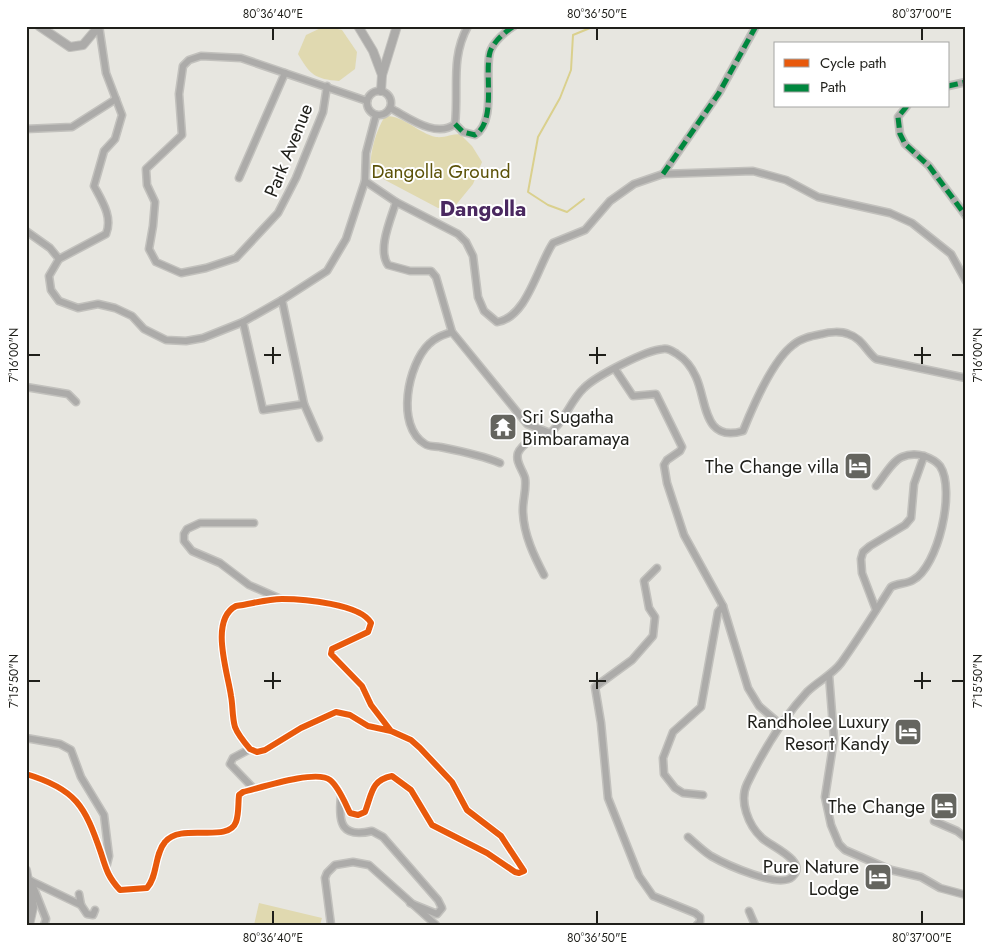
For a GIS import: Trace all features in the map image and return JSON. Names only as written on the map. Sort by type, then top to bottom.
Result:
[{"type":"street","points":[[39,26],[70,46],[83,45],[99,26]]},
{"type":"street","points":[[99,26],[106,73],[122,115],[115,139],[104,150],[94,186],[107,211],[109,227],[106,234],[59,259],[49,276],[51,290],[59,301],[78,308],[98,304],[115,308],[132,316],[144,329],[166,340],[186,341],[203,338],[243,322],[327,271],[346,239],[365,181],[366,153],[376,115]]},
{"type":"street","points":[[358,26],[372,51],[382,75]]},
{"type":"street","points":[[381,91],[382,75],[397,26]]},
{"type":"street","points":[[390,108],[434,130],[450,129],[455,124],[458,105],[455,79],[456,56],[468,26]]},
{"type":"street","points":[[455,124],[463,132],[475,135],[480,132],[484,124],[488,98],[490,51],[506,31],[514,26]]},
{"type":"street","points":[[663,174],[719,93],[756,26]]},
{"type":"street","name":"Park Avenue","points":[[201,56],[241,58],[285,74],[327,86],[323,112],[296,178],[278,213],[236,258],[206,268],[181,273],[156,262],[149,249],[154,226],[154,202],[147,185],[146,169],[182,135],[179,94],[183,66],[189,60],[201,56]]},
{"type":"street","points":[[239,178],[285,74]]},
{"type":"street","points":[[950,86],[966,82]]},
{"type":"street","points":[[327,86],[367,101]]},
{"type":"street","points":[[381,91],[390,98],[390,108],[383,115],[376,115],[369,110],[367,101],[374,92],[381,91]]},
{"type":"street","points":[[26,128],[72,127],[116,100]]},
{"type":"street","points":[[905,108],[898,117],[900,134],[905,144],[928,166],[966,216]]},
{"type":"street","points":[[365,181],[396,202],[458,234],[466,242],[473,256],[478,297],[484,311],[497,322],[504,321],[519,308],[532,288],[553,244],[585,230],[610,201],[634,184],[663,174],[753,170],[786,180],[818,198],[890,213],[912,223],[951,254],[966,281]]},
{"type":"street","points":[[396,202],[387,231],[384,260],[388,265],[403,269],[431,272],[436,278],[452,332],[527,424],[540,431],[550,434],[558,427],[584,388],[641,354],[663,348],[682,357],[697,377],[707,416],[721,432],[734,433],[743,430],[753,406],[773,369],[793,345],[808,337],[827,332],[848,333],[863,342],[876,359],[966,378]]},
{"type":"street","points":[[26,231],[50,248],[59,259]]},
{"type":"street","points":[[282,300],[304,404],[319,438]]},
{"type":"street","points":[[243,322],[263,410],[304,404]]},
{"type":"street","points":[[452,332],[437,336],[428,345],[420,355],[412,373],[406,402],[412,430],[426,445],[487,457],[500,463]]},
{"type":"street","points":[[615,369],[633,396],[656,394],[678,434],[682,447],[664,465],[667,483],[684,535],[723,606],[748,688],[759,706],[781,725]]},
{"type":"street","points":[[26,387],[68,394],[76,402]]},
{"type":"street","points":[[540,431],[534,439],[519,450],[517,455],[525,479],[523,513],[526,530],[532,552],[544,575]]},
{"type":"street","points":[[688,837],[710,855],[734,868],[778,881],[787,880],[794,876],[796,868],[794,863],[789,857],[761,838],[745,811],[743,801],[746,785],[791,709],[810,689],[840,664],[891,587],[914,580],[924,570],[930,562],[940,533],[946,503],[944,476],[940,466],[933,460],[914,454],[900,457],[876,486]]},
{"type":"street","points":[[876,610],[862,573],[861,559],[864,552],[870,546],[905,525],[911,518],[914,484],[924,456]]},
{"type":"street","points":[[254,523],[200,523],[187,529],[184,534],[184,540],[192,551],[220,563],[249,585],[282,599],[345,607],[368,618],[371,623],[368,632],[336,646],[332,649],[331,654],[362,686],[371,705],[391,731]]},
{"type":"street","points":[[657,568],[644,580],[649,608],[655,617],[653,636],[632,660],[594,687],[601,723],[608,798],[639,876],[647,891],[653,896],[695,913],[700,917],[700,922],[697,925]]},
{"type":"street","points":[[250,749],[234,724],[232,698],[222,647],[222,622],[230,609],[236,606],[282,599]]},
{"type":"street","points":[[703,795],[683,793],[675,788],[664,774],[663,758],[665,748],[673,732],[701,707],[718,612],[723,606]]},
{"type":"street","points":[[829,675],[834,739],[825,797],[831,825],[839,844],[845,850],[890,870],[920,877],[940,888],[966,895]]},
{"type":"street","points":[[26,774],[64,789],[80,806],[89,819],[109,879],[120,890],[147,888],[152,884],[158,857],[165,842],[172,837],[190,832],[226,832],[233,828],[236,822],[240,795],[254,789],[304,778],[321,777],[330,780],[342,796],[350,813],[358,815],[365,812],[376,782],[381,778],[392,776],[411,790],[432,825],[439,830],[487,852],[515,872],[519,873],[524,870],[501,836],[467,810],[452,782],[420,748],[411,740],[391,731],[368,726],[350,714],[336,712],[302,728],[265,750],[250,749],[233,758],[230,764],[254,789]]},
{"type":"street","points":[[26,738],[60,744],[71,750],[81,777],[104,815],[109,856],[106,868]]},
{"type":"street","points":[[342,796],[339,815],[342,825],[352,833],[359,834],[372,831],[383,837],[438,900],[442,908],[437,914],[410,904]]},
{"type":"street","points":[[934,821],[957,831],[966,838]]},
{"type":"street","points":[[331,925],[325,878],[327,872],[335,865],[353,862],[369,865],[410,904],[436,925]]},
{"type":"street","points":[[26,870],[46,919],[44,925]]},
{"type":"street","points":[[30,881],[81,905]]},
{"type":"street","points":[[29,925],[33,907],[30,881]]},
{"type":"street","points":[[79,894],[81,905],[87,914],[93,915],[95,910]]},
{"type":"street","points":[[749,911],[755,925]]},
{"type":"green space","points":[[325,26],[342,30],[357,52],[355,69],[339,81],[324,79],[314,75],[306,67],[298,54],[306,35]]},
{"type":"green space","name":"Dangolla Ground","points":[[385,116],[398,118],[436,137],[460,134],[472,146],[482,162],[473,184],[455,206],[438,208],[385,180],[370,169],[374,141]]},
{"type":"green space","points":[[259,903],[322,918],[320,925],[254,925]]},
{"type":"waterway","points":[[584,199],[567,212],[548,205],[528,192],[538,137],[560,98],[571,70],[573,35],[595,26]]},
{"type":"marked path","points":[[455,124],[463,132],[475,135],[482,128],[488,108],[490,52],[497,41],[514,26]]},
{"type":"marked path","points":[[663,174],[719,93],[756,26]]},
{"type":"marked path","points":[[950,86],[966,82]]},
{"type":"marked path","points":[[905,108],[898,117],[900,134],[905,144],[929,166],[966,216]]},
{"type":"cycle path","points":[[26,774],[57,786],[76,801],[90,823],[108,873],[120,890],[147,888],[153,878],[159,853],[165,842],[172,836],[224,832],[231,828],[236,822],[239,795],[243,792],[288,780],[313,777],[323,777],[330,780],[339,791],[350,813],[358,815],[365,812],[376,784],[392,776],[411,790],[432,825],[487,853],[515,872],[524,871],[501,836],[467,810],[452,782],[420,748],[411,740],[391,731],[368,726],[350,715],[336,712],[301,728],[265,750],[257,752],[250,749],[238,733],[233,719],[232,700],[222,648],[223,623],[228,613],[236,606],[282,599],[331,604],[356,611],[365,617],[371,623],[368,632],[332,649],[331,654],[362,686],[371,705],[391,731]]},
{"type":"place","name":"Sri Sugatha Bimbaramaya","points":[[503,427]]},
{"type":"place","name":"The Change villa","points":[[858,466]]},
{"type":"place","name":"Randholee Luxury Resort Kandy","points":[[908,732]]},
{"type":"place","name":"The Change","points":[[944,806]]},
{"type":"place","name":"Pure Nature Lodge","points":[[878,877]]},
{"type":"district","name":"Dangolla","points":[[483,209]]}]
